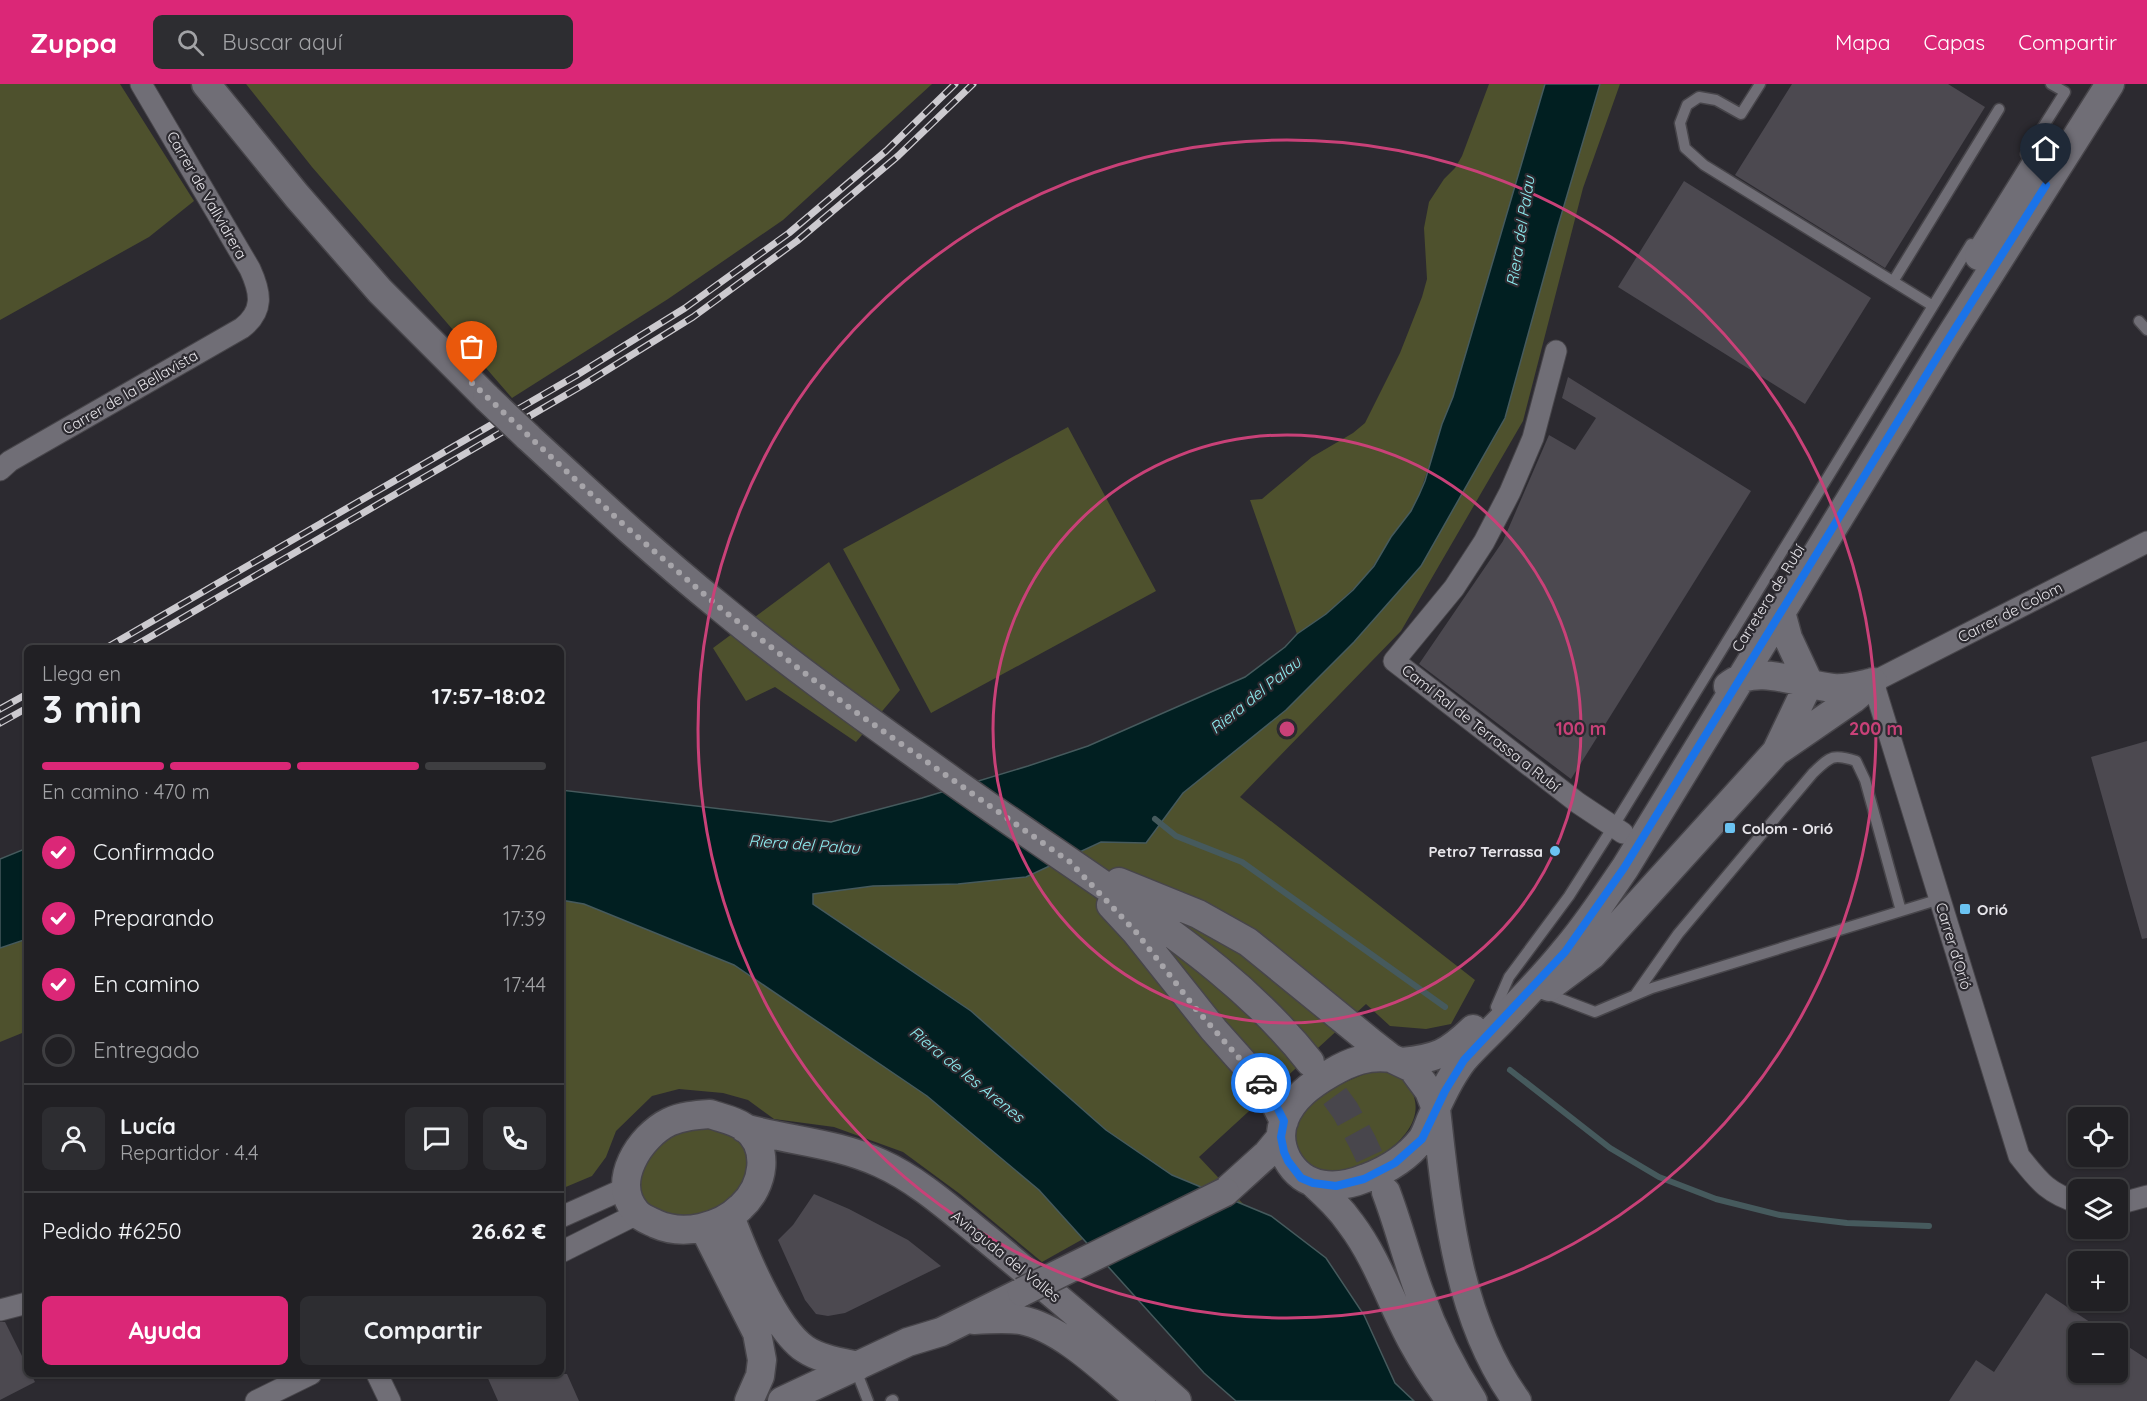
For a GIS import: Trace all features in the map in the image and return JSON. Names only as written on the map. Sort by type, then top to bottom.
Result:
[{"type":"main road","points":[[206,84],[297,196],[380,291],[487,398],[625,526],[719,607],[850,708],[1147,915],[1238,986],[1297,1045],[1310,1062]]},
{"type":"main road","name":"Carretera de Rubí","points":[[1396,1060],[1424,1060],[1446,1052],[1501,1012],[1565,952],[1590,918],[1624,868],[1944,346],[2110,84]]},
{"type":"main road","name":"Carretera de Rubí","points":[[1432,1106],[1565,921],[1618,830],[1665,768],[2076,88]]},
{"type":"main road","points":[[1781,612],[1788,638],[1809,683]]},
{"type":"main road","points":[[1665,768],[1678,756],[1723,691],[1739,679],[1756,676],[1780,677],[1833,688],[1848,688],[1873,682]]},
{"type":"main road","points":[[1501,1012],[1543,993],[1592,955],[1776,752],[1853,699],[1873,682]]},
{"type":"main road","points":[[1776,752],[1809,683]]},
{"type":"main road","points":[[1070,862],[1147,915],[1196,1009],[1272,1097],[1282,1129],[1284,1152],[1288,1161],[1340,1209],[1362,1240],[1428,1370],[1451,1401]]},
{"type":"main road","points":[[1147,915],[1206,918],[1248,942],[1396,1060],[1412,1068],[1432,1106],[1467,1297],[1477,1330],[1488,1356],[1516,1401]]},
{"type":"main road","points":[[1225,1192],[1268,1154],[1296,1101],[1307,1089],[1341,1067],[1370,1057],[1396,1060]]},
{"type":"main road","points":[[782,1401],[895,1366],[954,1326],[1225,1192],[1268,1179],[1307,1180],[1336,1186],[1379,1173],[1395,1163],[1422,1139],[1432,1106]]},
{"type":"main road","points":[[710,1114],[732,1121],[744,1128],[753,1136],[761,1153],[760,1178],[742,1207],[730,1216],[704,1228],[679,1230],[661,1226],[632,1201],[633,1158],[643,1142],[657,1129],[687,1116],[710,1114]]},
{"type":"main road","name":"Avinguda del Vallès","points":[[744,1128],[851,1151],[892,1168],[915,1183],[1052,1293],[1177,1401]]},
{"type":"main road","points":[[760,1178],[787,1154],[817,1143]]},
{"type":"main road","points":[[1386,1192],[1432,1324],[1446,1355],[1473,1401]]},
{"type":"main road","points":[[730,1216],[741,1244],[779,1321],[790,1335],[804,1349],[813,1354],[864,1376]]},
{"type":"main road","points":[[1399,1225],[1457,1346],[1492,1401]]},
{"type":"main road","points":[[704,1228],[757,1333],[762,1360],[760,1376],[749,1401]]},
{"type":"main road","points":[[954,1326],[997,1318],[1022,1320],[1043,1327],[1065,1339],[1141,1401]]},
{"type":"main road","points":[[818,1401],[826,1392],[864,1376]]},
{"type":"main road","points":[[823,1401],[864,1376]]},
{"type":"street","name":"Carrer de Vallvidrera","points":[[141,84],[250,269],[257,285],[259,298],[256,310]]},
{"type":"street","name":"Carrer de la Bellavista","points":[[0,470],[10,461],[242,328],[252,320],[256,310]]},
{"type":"street","name":"Camí Ral de Terrassa a Rubí","points":[[1556,351],[1533,438],[1510,492],[1484,542],[1454,588],[1394,660],[1578,802],[1618,830]]},
{"type":"street","name":"Carrer de Colom","points":[[1873,682],[2147,542]]},
{"type":"street","name":"Carrer d'Orió","points":[[1873,682],[2002,1107],[2019,1156],[2037,1179],[2068,1198]]},
{"type":"street","points":[[2128,1201],[2147,1196]]},
{"type":"street","points":[[564,1216],[632,1201]]},
{"type":"street","points":[[564,1250],[632,1201]]},
{"type":"street","points":[[0,1310],[24,1304]]},
{"type":"street","points":[[256,1401],[305,1377]]},
{"type":"street","points":[[378,1377],[390,1401]]},
{"type":"lane","points":[[1760,84],[1741,114],[1716,100],[1699,97],[1687,105],[1680,123],[1685,148],[1704,165],[1933,306]]},
{"type":"lane","points":[[2022,160],[2076,88],[2052,84]]},
{"type":"lane","points":[[1894,280],[1999,109]]},
{"type":"lane","points":[[1618,830],[1976,236]]},
{"type":"lane","points":[[2139,321],[2147,330]]},
{"type":"lane","points":[[1635,995],[1677,933],[1813,773],[1830,757],[1841,756],[1856,761],[1866,780],[1901,911]]},
{"type":"lane","points":[[1543,993],[1595,1012],[1652,987],[1940,899]]},
{"type":"green space","points":[[0,84],[120,84],[194,201],[149,237],[0,320]]},
{"type":"green space","points":[[246,84],[932,84],[783,220],[668,299],[512,398],[312,167]]},
{"type":"green space","points":[[1489,84],[1545,84],[1453,397],[1419,495],[1411,511],[1364,579],[1326,614],[1297,634],[1250,500],[1262,499],[1312,457],[1353,433],[1365,423],[1400,353],[1422,297],[1427,279],[1424,228],[1429,202],[1462,156]]},
{"type":"green space","points":[[1600,84],[1620,84],[1583,188],[1523,421],[1401,631],[1240,797],[1475,980],[1451,1024],[1426,1029],[1390,1026],[1366,1004],[1199,1157],[1246,1207],[1172,1175],[1106,1130],[971,1011],[813,904],[813,894],[873,886],[958,884],[1026,877],[1102,842],[1146,843],[1183,793],[1286,710],[1354,642],[1558,226]]},
{"type":"green space","points":[[1068,427],[1156,591],[931,713],[843,549]]},
{"type":"green space","points":[[829,562],[900,690],[856,742],[775,687],[746,701],[713,648]]},
{"type":"green space","points":[[564,901],[584,904],[734,965],[928,1096],[1039,1190],[1083,1239],[1042,1262],[960,1194],[903,1152],[834,1127],[774,1119],[748,1100],[723,1093],[679,1089],[652,1096],[616,1131],[606,1157],[592,1176],[564,1188]]},
{"type":"green space","points":[[24,940],[24,1032],[0,1042],[0,948]]},
{"type":"green space","points":[[1379,1070],[1398,1077],[1412,1092],[1416,1106],[1413,1120],[1406,1133],[1395,1145],[1367,1163],[1328,1172],[1311,1165],[1303,1158],[1295,1143],[1296,1128],[1303,1114],[1332,1090],[1365,1074]]},
{"type":"green space","points":[[707,1126],[729,1133],[740,1142],[747,1154],[748,1167],[745,1179],[728,1200],[704,1214],[684,1218],[659,1215],[640,1196],[639,1172],[650,1152],[673,1134]]},
{"type":"water","points":[[1545,84],[1600,84],[1505,418],[1421,566],[1354,642],[1286,710],[1183,793],[1146,843],[1101,842],[1026,877],[958,884],[873,886],[813,894],[813,904],[971,1011],[1106,1130],[1172,1175],[1271,1216],[1326,1258],[1364,1315],[1395,1383],[1414,1401],[1236,1401],[1204,1373],[1039,1190],[927,1096],[734,965],[584,904],[564,901],[564,790],[831,822],[922,798],[1088,746],[1245,677],[1285,647],[1297,634],[1326,614],[1353,590],[1374,566],[1391,537],[1411,511],[1419,495],[1453,397]]},
{"type":"water","points":[[24,849],[24,940],[0,948],[0,859]]},
{"type":"building","points":[[1792,84],[1948,84],[1985,107],[1885,268],[1735,175]]},
{"type":"building","points":[[1684,181],[1871,298],[1805,404],[1618,287]]},
{"type":"building","points":[[1568,377],[1751,491],[1571,779],[1419,664],[1503,541],[1549,435],[1575,450],[1596,418],[1562,398]]},
{"type":"building","points":[[2147,741],[2147,938],[2142,939],[2091,757]]},
{"type":"building","points":[[814,1194],[849,1209],[908,1240],[941,1266],[845,1313],[828,1316],[816,1314],[805,1300],[778,1240],[793,1225]]},
{"type":"building","points":[[2046,1293],[2068,1308],[2068,1311],[2073,1311],[2091,1323],[2068,1323],[2068,1383],[2128,1383],[2128,1347],[2147,1359],[2147,1401],[1949,1401],[1976,1360],[1994,1372]]},
{"type":"building","points":[[0,1322],[5,1322],[24,1360],[24,1377],[32,1377],[35,1382],[0,1400]]},
{"type":"building","points":[[564,1374],[567,1374],[579,1401],[498,1401],[487,1377],[564,1377]]},
{"type":"waterway","points":[[1155,819],[1176,836],[1242,862],[1445,1007]]},
{"type":"waterway","points":[[1510,1070],[1610,1148],[1659,1177],[1716,1199],[1780,1215],[1847,1223],[1929,1226]]},
{"type":"tunnel","points":[[1310,1062],[1345,1110],[1386,1192]]},
{"type":"railway","points":[[111,645],[577,375],[685,308],[789,233],[886,151],[955,84]]},
{"type":"railway","points":[[136,645],[583,385],[693,317],[797,241],[898,156],[973,84]]},
{"type":"railway","points":[[0,709],[24,696]]},
{"type":"railway","points":[[0,723],[24,710]]},
{"type":"way so far","points":[[472,383],[625,526],[719,607],[850,708],[1070,862],[1136,932],[1196,1009],[1261,1083]]},
{"type":"place","name":"Colom - Orió","points":[[1730,828]]},
{"type":"place","name":"Petro7 Terrassa","points":[[1555,851]]},
{"type":"place","name":"Orió","points":[[1965,909]]},
{"type":"route","points":[[1261,1083],[1272,1097],[1284,1121],[1281,1137],[1288,1161],[1301,1178],[1313,1183],[1336,1186],[1350,1184],[1379,1173],[1395,1163],[1422,1139],[1445,1091],[1464,1060],[1565,952],[1624,868],[1724,702],[2046,185]]},
{"type":"water label","name":"Riera del Palau","points":[[1520,231]]},
{"type":"water label","name":"Riera del Palau","points":[[1255,695]]},
{"type":"water label","name":"Riera del Palau","points":[[804,844]]},
{"type":"water label","name":"Riera de les Arenes","points":[[967,1074]]}]
